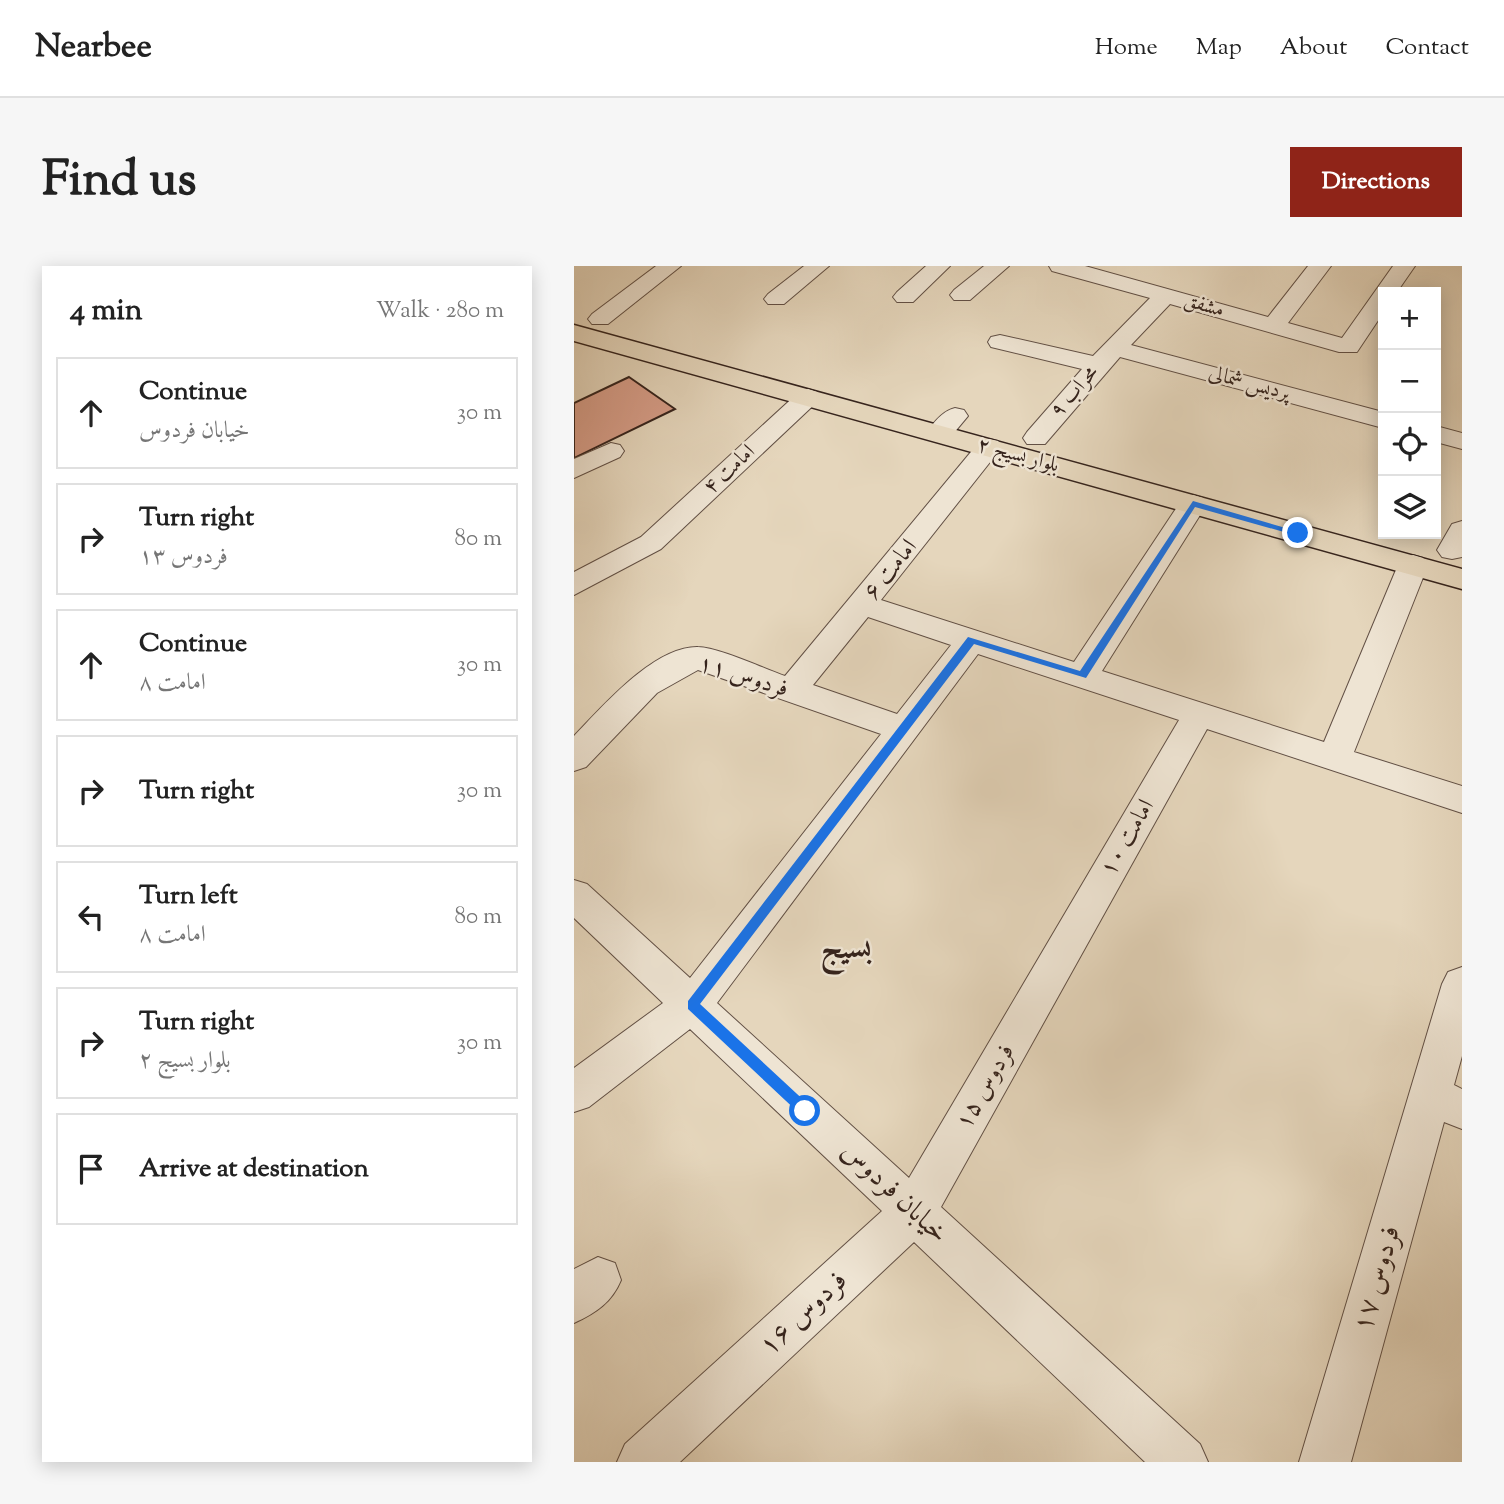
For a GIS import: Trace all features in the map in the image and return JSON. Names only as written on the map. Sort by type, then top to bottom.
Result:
[{"type":"main road","name":"بلوار بسیج ۲","points":[[587,315],[947,425],[989,447],[1462,579]]},
{"type":"main road","name":"بلوار بسیج ۲","points":[[574,333],[808,397],[947,425],[1037,438],[1378,531]]},
{"type":"main road","points":[[1425,539],[1459,544]]},
{"type":"street","points":[[587,315],[670,266]]},
{"type":"street","points":[[776,299],[818,266]]},
{"type":"street","points":[[905,297],[939,266]]},
{"type":"street","points":[[962,295],[998,266]]},
{"type":"street","points":[[1390,287],[1404,266]]},
{"type":"street","name":"مشفق","points":[[1071,267],[1348,347],[1378,304]]},
{"type":"street","points":[[1273,326],[1316,267]]},
{"type":"street","name":"محراب ۹","points":[[1037,438],[1107,357],[1166,296]]},
{"type":"street","name":"پردیس شمالی","points":[[1000,342],[1107,357],[1378,419]]},
{"type":"street","name":"امامت ۴","points":[[574,585],[651,543],[808,397]]},
{"type":"street","points":[[1441,435],[1462,441]]},
{"type":"street","name":"امامت ۶","points":[[791,691],[989,447]]},
{"type":"street","points":[[574,470],[611,451]]},
{"type":"street","points":[[1082,676],[1193,504]]},
{"type":"street","points":[[1335,758],[1413,565]]},
{"type":"street","points":[[863,604],[1462,800]]},
{"type":"street","points":[[574,1093],[692,1005],[972,640]]},
{"type":"street","name":"فردوس ۱۱","points":[[574,758],[654,677],[677,663],[698,658],[902,728]]},
{"type":"street","name":"امامت ۱۰","points":[[1057,962],[1199,714]]},
{"type":"street","name":"خیابان فردوس","points":[[574,895],[1182,1462]]},
{"type":"street","name":"فردوس ۱۵","points":[[914,1212],[1057,962]]},
{"type":"street","name":"فردوس ۱۷","points":[[1325,1462],[1446,1102],[1462,984]]},
{"type":"street","name":"فردوس ۱۶","points":[[643,1462],[914,1212]]},
{"type":"building","points":[[629,377],[675,409],[574,458],[574,403]]},
{"type":"district","name":"بسیج","points":[[846,950]]},
{"type":"route","points":[[805,1111],[692,1005],[972,640],[1082,676],[1193,504],[1298,533]]}]
